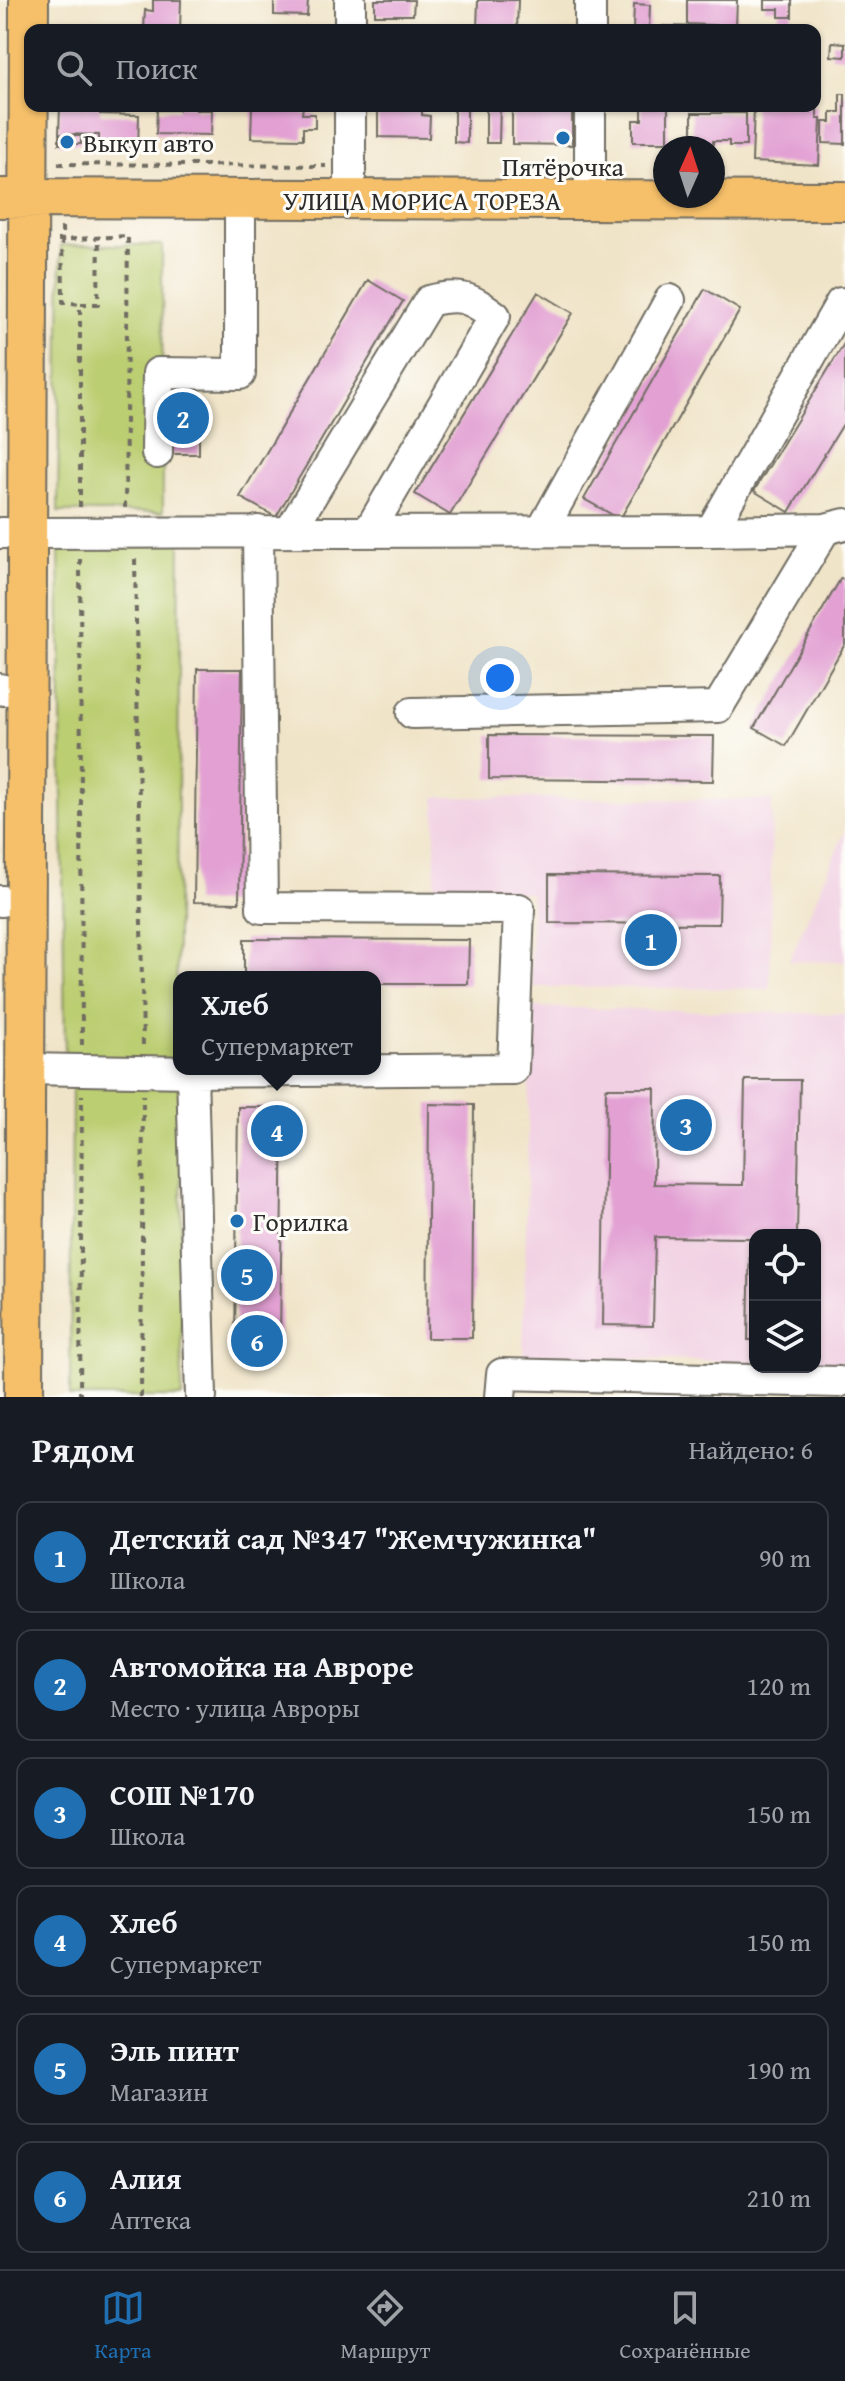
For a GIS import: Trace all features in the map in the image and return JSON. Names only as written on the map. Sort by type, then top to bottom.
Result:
[{"type":"main road","points":[[7,0],[16,189]]},
{"type":"main road","points":[[27,24],[29,0]]},
{"type":"main road","points":[[24,73],[16,189],[11,533],[13,1076],[24,1397]]},
{"type":"main road","name":"УЛИЦА МОРИСА ТОРЕЗА","points":[[16,189],[240,199],[350,183],[590,200],[845,201]]},
{"type":"main road","points":[[11,533],[2,690],[1,901],[13,1076]]},
{"type":"street","points":[[350,0],[350,24]]},
{"type":"street","points":[[590,0],[590,24]]},
{"type":"street","points":[[350,112],[350,183]]},
{"type":"street","points":[[590,112],[590,200]]},
{"type":"street","points":[[157,453],[158,373],[240,374],[240,199]]},
{"type":"street","points":[[290,531],[429,301],[453,295],[479,305],[495,316],[369,531]]},
{"type":"street","points":[[542,530],[670,300]]},
{"type":"street","points":[[711,531],[841,303]]},
{"type":"street","points":[[11,533],[711,531],[835,526]]},
{"type":"street","points":[[412,713],[718,707],[835,526]]},
{"type":"street","points":[[258,531],[262,908],[519,909],[513,1069],[381,1070]]},
{"type":"street","points":[[13,1076],[82,1070],[173,1071]]},
{"type":"street","points":[[192,1075],[201,1397]]},
{"type":"street","points":[[500,1397],[502,1374],[839,1382]]},
{"type":"path","points":[[16,189],[350,183]]},
{"type":"path","points":[[99,236],[98,304],[63,302],[62,240],[99,236],[128,236],[125,519],[135,532],[143,1070],[141,1397]]},
{"type":"path","points":[[80,304],[80,1397]]},
{"type":"shaded area","points":[[435,797],[772,800],[770,989],[531,987],[531,893],[435,892]]},
{"type":"shaded area","points":[[845,831],[845,962],[789,961]]},
{"type":"shaded area","points":[[531,1007],[845,1014],[845,1364],[821,1364],[821,1229],[749,1229],[749,1362],[523,1357]]},
{"type":"green space","points":[[61,245],[162,245],[163,512],[58,512]]},
{"type":"green space","points":[[180,539],[177,971],[173,971],[173,1060],[65,1058],[59,541]]},
{"type":"green space","points":[[72,1073],[181,1075],[182,1397],[70,1397]]},
{"type":"building","points":[[153,0],[181,0],[180,24],[144,24],[145,10],[153,11]]},
{"type":"building","points":[[274,0],[308,0],[307,16],[274,15]]},
{"type":"building","points":[[375,0],[414,0],[413,15],[375,15]]},
{"type":"building","points":[[478,0],[518,0],[517,24],[477,24]]},
{"type":"building","points":[[687,0],[737,0],[736,24],[687,24]]},
{"type":"building","points":[[765,0],[792,0],[792,17],[779,17],[779,9],[765,9]]},
{"type":"building","points":[[634,4],[650,5],[649,24],[633,24]]},
{"type":"building","points":[[832,42],[845,43],[845,57],[831,56]]},
{"type":"building","points":[[840,94],[845,94],[845,144],[823,143],[823,122],[831,122],[831,112],[840,112]]},
{"type":"building","points":[[60,112],[139,115],[138,148],[99,147],[99,135],[59,134]]},
{"type":"building","points":[[157,112],[212,112],[211,135],[156,134]]},
{"type":"building","points":[[252,112],[315,114],[315,128],[303,128],[303,139],[251,138]]},
{"type":"building","points":[[378,112],[422,112],[422,115],[430,116],[429,138],[378,137]]},
{"type":"building","points":[[454,112],[467,112],[467,143],[454,142]]},
{"type":"building","points":[[486,112],[500,112],[499,143],[486,143]]},
{"type":"building","points":[[512,112],[572,112],[572,145],[512,144]]},
{"type":"building","points":[[642,112],[668,112],[668,136],[653,136],[653,142],[633,142],[633,120],[642,120]]},
{"type":"building","points":[[754,112],[817,112],[817,119],[821,119],[819,165],[752,162]]},
{"type":"building","points":[[692,113],[746,113],[746,146],[729,146],[725,136],[692,136]]},
{"type":"building","points":[[59,136],[81,136],[81,144],[59,144]]},
{"type":"building","points":[[368,280],[403,301],[276,517],[240,497]]},
{"type":"building","points":[[705,289],[740,310],[620,519],[584,499]]},
{"type":"building","points":[[538,292],[573,313],[450,515],[415,494]]},
{"type":"building","points":[[845,342],[845,421],[789,512],[754,491]]},
{"type":"building","points":[[167,382],[199,383],[199,454],[167,454]]},
{"type":"building","points":[[841,578],[845,581],[845,644],[786,746],[754,728]]},
{"type":"building","points":[[197,669],[242,669],[239,903],[194,902]]},
{"type":"building","points":[[489,735],[714,736],[713,781],[489,779]]},
{"type":"building","points":[[549,875],[720,876],[719,924],[549,923]]},
{"type":"building","points":[[244,939],[469,940],[468,984],[381,984],[381,971],[244,971]]},
{"type":"building","points":[[745,1080],[800,1080],[797,1229],[749,1229],[749,1238],[655,1237],[653,1326],[603,1325],[606,1088],[655,1088],[654,1184],[743,1185]]},
{"type":"building","points":[[429,1104],[474,1105],[472,1338],[427,1338]]},
{"type":"building","points":[[238,1107],[283,1107],[280,1341],[235,1340]]},
{"type":"place","name":"Пятёрочка","points":[[563,138]]},
{"type":"place","name":"Выкуп авто","points":[[67,142]]},
{"type":"place","name":"Автомойка на Авроре","points":[[183,418]]},
{"type":"place","name":"Детский сад №347 \"Жемчужинка\"","points":[[651,940]]},
{"type":"place","name":"СОШ №170","points":[[686,1125]]},
{"type":"place","name":"Хлеб","points":[[277,1131]]},
{"type":"place","name":"Горилка","points":[[237,1221]]},
{"type":"place","name":"Эль пинт","points":[[247,1275]]},
{"type":"place","name":"Алия","points":[[257,1341]]}]
